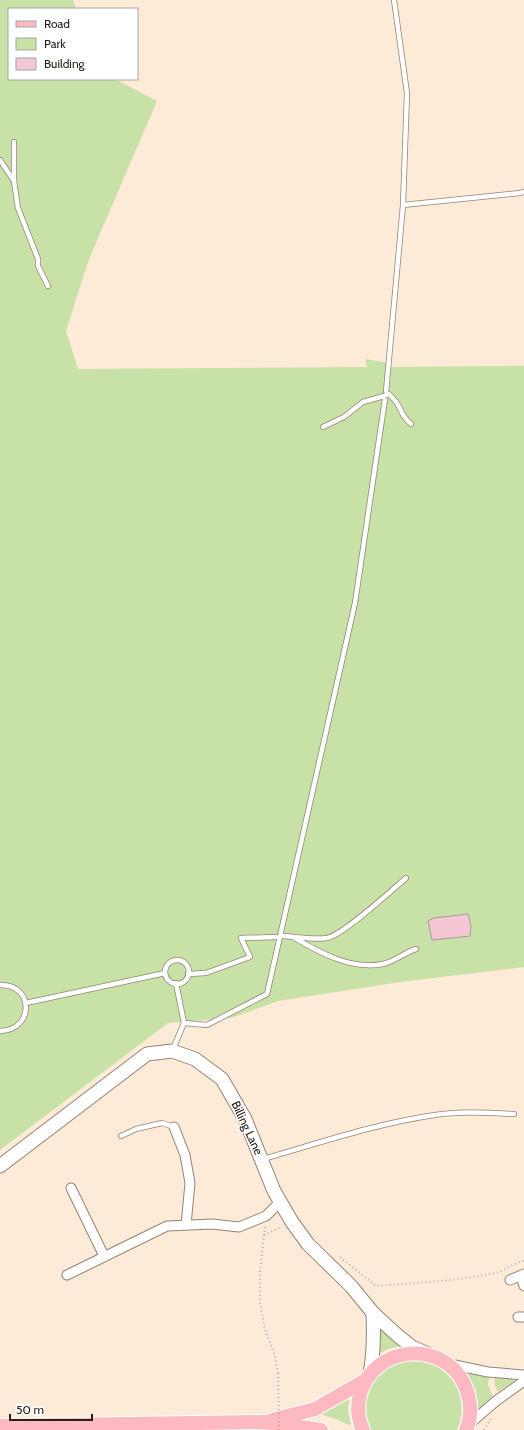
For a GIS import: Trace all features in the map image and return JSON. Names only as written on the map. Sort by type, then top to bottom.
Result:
[{"type":"main road","points":[[264,1422],[315,1409],[368,1377],[382,1363],[397,1356],[413,1353],[430,1355],[446,1363],[459,1375],[467,1391],[470,1409],[466,1428]]},
{"type":"main road","points":[[363,1430],[359,1418],[358,1408],[362,1389],[368,1377]]},
{"type":"main road","points":[[0,1426],[264,1422],[321,1430]]},
{"type":"street","name":"Billing Lane","points":[[0,1166],[147,1054],[172,1051],[195,1059],[222,1079],[245,1118],[274,1191],[292,1222],[308,1244],[351,1286],[373,1313],[412,1347],[430,1355]]},
{"type":"street","points":[[174,1127],[185,1155],[190,1183],[186,1225]]},
{"type":"street","points":[[71,1188],[104,1256]]},
{"type":"street","points":[[67,1275],[167,1226],[212,1224],[239,1227],[266,1216],[280,1202]]},
{"type":"street","points":[[510,1280],[522,1275],[524,1286]]},
{"type":"street","points":[[368,1377],[374,1357],[373,1313]]},
{"type":"street","points":[[446,1363],[488,1372],[524,1375]]},
{"type":"street","points":[[466,1428],[496,1401],[524,1381]]},
{"type":"lane","points":[[184,1023],[206,1025],[267,994],[355,603],[386,392],[403,205],[407,93],[394,0]]},
{"type":"lane","points":[[14,142],[14,181],[18,208],[38,259],[38,266],[48,286]]},
{"type":"lane","points":[[0,160],[14,181]]},
{"type":"lane","points":[[403,205],[524,192]]},
{"type":"lane","points":[[323,428],[344,417],[363,402],[389,394],[398,404],[403,417],[411,424]]},
{"type":"lane","points":[[284,936],[314,939],[329,938],[346,927],[406,878]]},
{"type":"lane","points":[[188,974],[206,973],[250,957],[241,938],[276,937]]},
{"type":"lane","points":[[291,937],[341,961],[358,965],[382,964],[397,959],[416,949]]},
{"type":"lane","points":[[177,960],[181,961],[187,966],[188,974],[184,981],[176,983],[168,980],[165,973],[167,965],[170,962],[177,960]]},
{"type":"lane","points":[[26,1003],[165,973]]},
{"type":"lane","points":[[172,1051],[184,1023],[176,983]]},
{"type":"lane","points":[[0,985],[6,984],[19,990],[24,996],[26,1003],[26,1010],[20,1024],[7,1031],[0,1031]]},
{"type":"lane","points":[[262,1160],[382,1125],[435,1114],[472,1112],[514,1114]]},
{"type":"lane","points":[[121,1136],[136,1129],[162,1123],[174,1127]]},
{"type":"path","points":[[266,1216],[260,1271],[260,1303],[265,1328],[278,1373],[279,1430]]},
{"type":"path","points":[[264,1235],[292,1222]]},
{"type":"path","points":[[339,1256],[376,1286],[455,1280],[498,1272],[524,1261]]},
{"type":"path","points":[[484,1430],[494,1415]]},
{"type":"green space","points":[[0,0],[73,0],[76,8],[8,8],[8,80],[117,80],[157,101],[89,259],[66,331],[78,369],[367,367],[365,359],[389,363],[388,367],[524,366],[524,967],[400,982],[278,1001],[231,1018],[168,1023],[0,1150]]},
{"type":"green space","points":[[380,1324],[404,1345],[388,1349],[380,1353],[378,1352]]},
{"type":"green space","points":[[418,1360],[431,1363],[442,1369],[455,1383],[459,1392],[462,1411],[457,1430],[370,1430],[366,1419],[365,1409],[366,1398],[374,1380],[380,1373],[401,1361]]},
{"type":"green space","points":[[468,1375],[489,1376],[488,1385],[493,1396],[479,1409],[476,1392]]},
{"type":"green space","points":[[495,1377],[513,1377],[514,1381],[498,1392],[494,1384]]},
{"type":"green space","points":[[348,1398],[348,1411],[351,1424],[349,1425],[323,1415],[323,1412]]},
{"type":"building","points":[[468,914],[471,926],[470,936],[432,940],[428,921],[434,918]]}]
